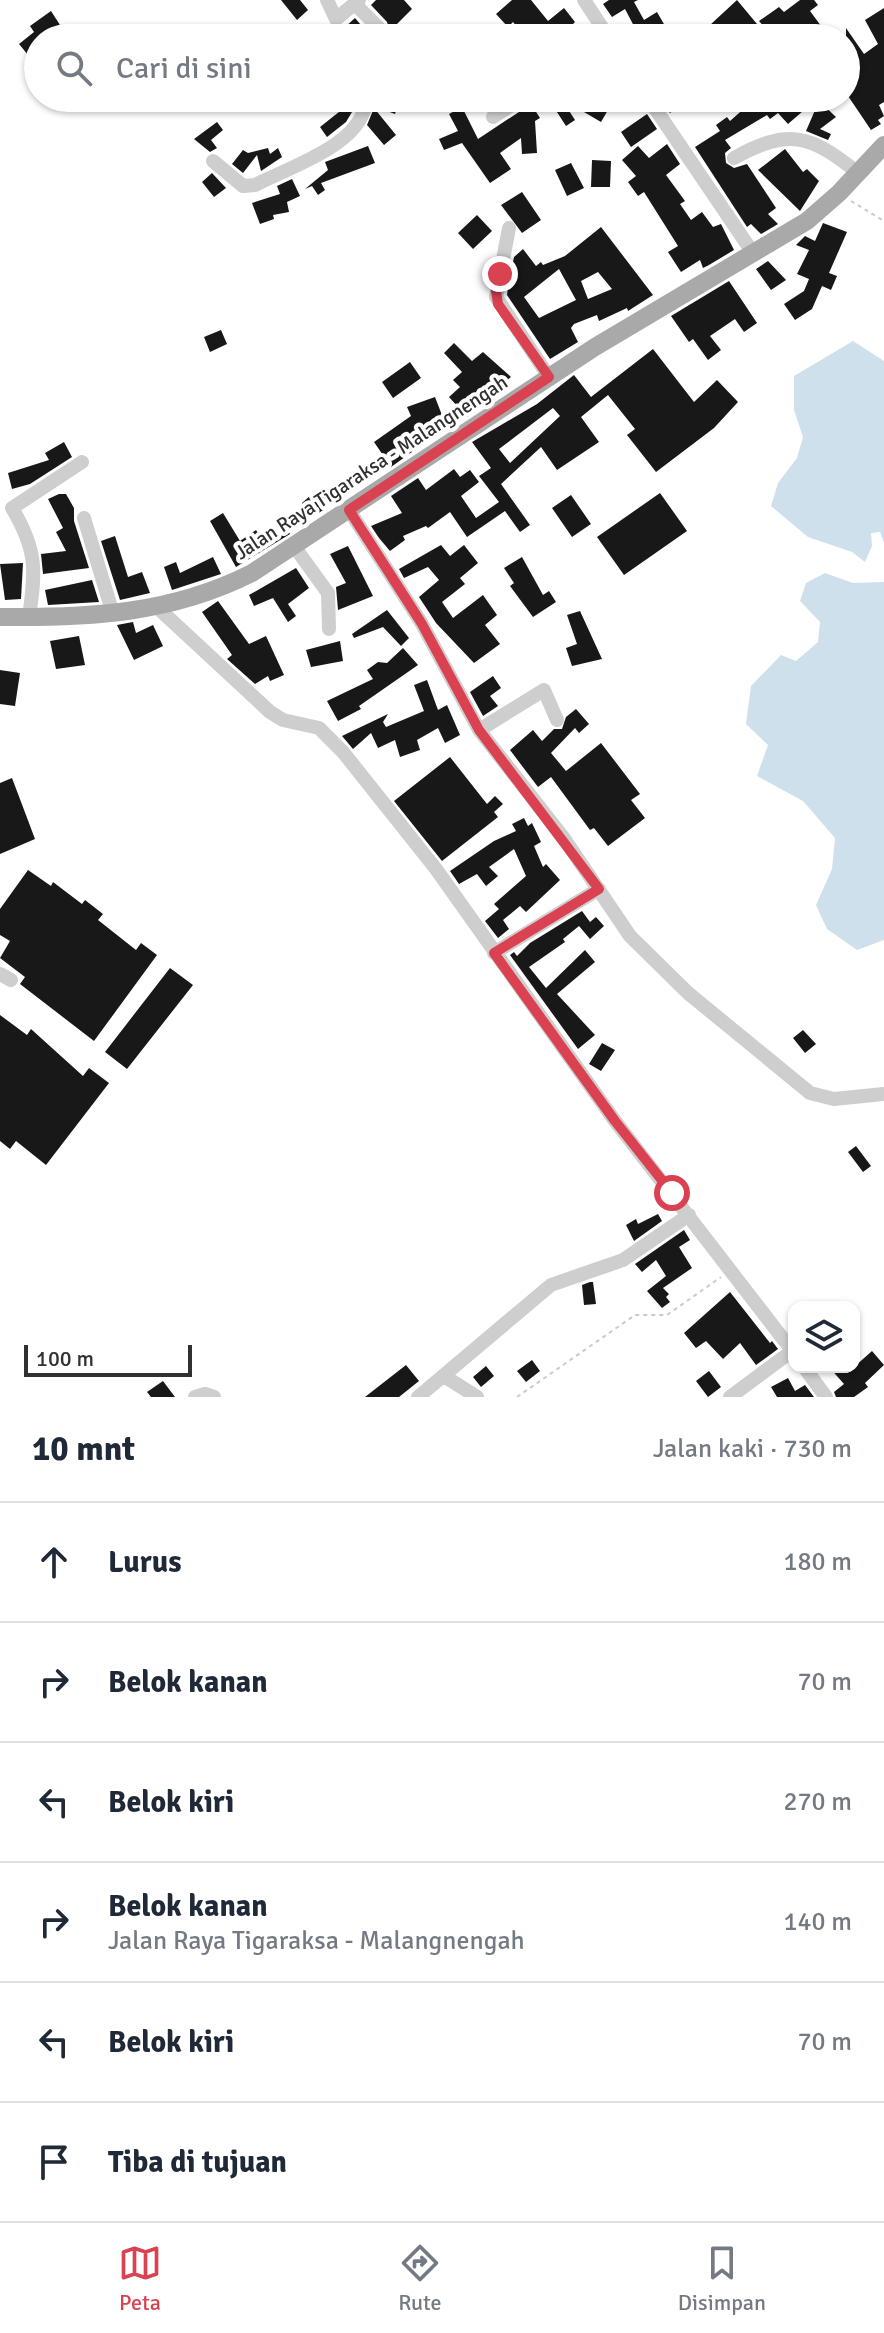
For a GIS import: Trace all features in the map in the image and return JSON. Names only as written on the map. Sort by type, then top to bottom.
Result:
[{"type":"main road","name":"Jalan Raya Tigaraksa - Malangnengah","points":[[0,617],[113,614],[158,608],[224,587],[294,546],[549,377],[807,221],[839,193],[884,145]]},
{"type":"street","points":[[327,0],[336,19],[357,2],[376,24]]},
{"type":"street","points":[[584,0],[600,24]]},
{"type":"street","points":[[213,161],[243,186],[255,185],[339,141],[360,119],[362,112]]},
{"type":"street","points":[[493,117],[501,112]]},
{"type":"street","points":[[657,112],[753,253]]},
{"type":"street","points":[[734,158],[769,140],[784,137],[824,150],[858,173]]},
{"type":"street","points":[[509,228],[496,297],[549,377]]},
{"type":"street","points":[[29,617],[35,561],[31,543],[6,511],[82,462]]},
{"type":"street","points":[[349,510],[407,599],[479,730],[645,954],[803,1088],[821,1098],[834,1099],[884,1094]]},
{"type":"street","points":[[84,518],[113,614]]},
{"type":"street","points":[[294,546],[328,593],[329,629]]},
{"type":"street","points":[[158,608],[277,717],[313,726],[332,739],[436,869],[615,1121],[788,1345]]},
{"type":"street","points":[[479,730],[544,690],[557,720]]},
{"type":"street","points":[[494,953],[599,889]]},
{"type":"street","points":[[418,1397],[551,1285],[574,1275],[611,1266],[689,1215]]},
{"type":"street","points":[[730,1397],[788,1356]]},
{"type":"street","points":[[808,1373],[826,1397]]},
{"type":"street","points":[[444,1376],[477,1397]]},
{"type":"street","points":[[195,1397],[205,1394],[214,1397]]},
{"type":"path","points":[[839,193],[884,221]]},
{"type":"path","points":[[517,1397],[635,1315],[667,1315],[712,1284],[730,1267]]},
{"type":"water","points":[[853,341],[884,361],[884,543],[880,532],[871,533],[872,546],[865,562],[852,552],[808,537],[771,506],[778,483],[797,458],[803,437],[794,410],[794,376]]},
{"type":"water","points":[[825,573],[853,583],[884,582],[884,940],[857,950],[827,929],[816,905],[832,869],[835,838],[803,801],[757,776],[768,745],[746,724],[751,686],[781,655],[796,661],[818,642],[820,622],[800,601],[806,583]]},
{"type":"building","points":[[281,0],[300,0],[308,10],[297,20]]},
{"type":"building","points":[[376,0],[404,0],[412,9],[397,24],[388,24],[371,5]]},
{"type":"building","points":[[512,0],[531,0],[548,21],[564,8],[575,22],[505,24],[496,14]]},
{"type":"building","points":[[609,0],[638,0],[634,2],[644,20],[657,12],[664,24],[633,24],[625,9],[612,17],[603,4]]},
{"type":"building","points":[[737,0],[757,24],[711,24]]},
{"type":"building","points":[[800,0],[814,0],[818,5],[810,11],[820,24],[762,24],[759,21],[779,7],[784,12]]},
{"type":"building","points":[[884,8],[884,102],[879,105],[884,116],[878,120],[881,124],[871,130],[859,112],[860,48],[864,54],[878,44],[865,20]]},
{"type":"building","points":[[51,11],[59,24],[33,24]]},
{"type":"building","points":[[339,112],[352,112],[346,122],[327,137],[320,127]]},
{"type":"building","points":[[372,112],[377,112],[396,135],[384,145],[367,125]]},
{"type":"building","points":[[464,112],[478,139],[519,112],[536,112],[540,118],[535,121],[537,153],[522,154],[521,138],[500,153],[511,169],[490,183],[462,143],[444,150],[439,139],[458,131],[449,114]]},
{"type":"building","points":[[557,112],[570,112],[575,120],[566,126]]},
{"type":"building","points":[[584,112],[607,112],[601,122]]},
{"type":"building","points":[[740,112],[802,112],[788,124],[778,113],[770,119],[767,115],[725,140],[731,148],[725,153],[726,163],[734,168],[747,164],[776,208],[768,214],[778,224],[761,234],[751,224],[747,227],[695,147],[720,131],[716,125],[727,117],[730,121]]},
{"type":"building","points":[[814,112],[831,112],[836,117],[820,129],[831,134],[828,140],[806,131]]},
{"type":"building","points":[[647,114],[657,129],[631,147],[621,132]]},
{"type":"building","points":[[217,122],[223,130],[211,140],[217,148],[210,152],[194,139]]},
{"type":"building","points":[[667,144],[680,164],[666,175],[685,201],[680,204],[691,220],[702,212],[713,227],[721,224],[734,250],[703,268],[700,260],[681,272],[668,252],[678,246],[644,192],[638,196],[628,182],[636,176],[622,160],[638,146],[649,158]]},
{"type":"building","points":[[368,146],[375,163],[321,183],[325,190],[318,195],[312,186],[305,189],[328,170],[325,162]]},
{"type":"building","points":[[268,148],[270,154],[278,148],[282,157],[261,171],[257,155],[243,173],[232,164],[243,150],[248,153]]},
{"type":"building","points":[[785,149],[803,172],[807,169],[819,181],[800,211],[758,170]]},
{"type":"building","points":[[592,160],[611,161],[610,187],[591,187]]},
{"type":"building","points":[[571,163],[584,188],[567,196],[555,170]]},
{"type":"building","points":[[212,173],[226,188],[214,197],[202,182]]},
{"type":"building","points":[[292,179],[300,196],[287,202],[289,212],[273,215],[274,219],[260,224],[252,203],[280,194],[277,186]]},
{"type":"building","points":[[522,192],[541,220],[522,233],[501,205]]},
{"type":"building","points":[[477,215],[492,231],[473,249],[458,233]]},
{"type":"building","points":[[823,223],[847,232],[829,273],[837,276],[831,290],[822,286],[812,309],[795,320],[784,304],[804,291],[809,279],[797,274],[809,250],[796,245],[805,236],[815,241]]},
{"type":"building","points":[[601,227],[653,295],[628,311],[627,308],[599,321],[597,315],[574,324],[571,328],[578,342],[550,359],[507,295],[509,281],[514,277],[511,273],[514,257],[523,249],[536,266],[565,256]],"holes":[[[559,269],[576,300],[539,318],[524,297]],[[598,272],[612,289],[588,299],[581,281]]]},
{"type":"building","points":[[768,261],[786,280],[771,290],[756,269]]},
{"type":"building","points":[[729,281],[757,323],[744,332],[735,319],[710,336],[721,350],[708,360],[693,339],[689,342],[671,316]]},
{"type":"building","points":[[221,330],[227,344],[210,352],[204,337]]},
{"type":"building","points":[[454,343],[472,361],[483,352],[511,377],[503,383],[498,377],[468,404],[475,412],[467,417],[449,397],[460,387],[453,380],[462,372],[444,353]]},
{"type":"building","points":[[653,349],[694,402],[717,380],[738,402],[714,428],[656,472],[627,435],[635,429],[608,395],[581,417],[599,442],[557,470],[541,447],[501,484],[530,525],[520,532],[505,511],[467,537],[450,512],[428,528],[426,526],[403,536],[405,540],[390,551],[371,526],[402,513],[391,496],[418,478],[426,490],[454,469],[460,477],[470,470],[479,482],[461,496],[476,518],[499,502],[479,476],[491,468],[472,442],[537,404],[574,375],[591,397]],"holes":[[[553,408],[560,416],[510,463],[499,449]]]},
{"type":"building","points":[[410,362],[421,378],[393,398],[382,382]]},
{"type":"building","points":[[435,397],[445,423],[411,436],[419,447],[391,467],[374,442],[411,416],[407,407]]},
{"type":"building","points":[[64,442],[72,457],[30,484],[12,489],[8,473],[49,460],[45,453]]},
{"type":"building","points":[[660,493],[687,531],[624,575],[597,537]]},
{"type":"building","points":[[66,494],[74,508],[74,521],[89,568],[43,574],[41,554],[66,551],[56,532],[63,528],[48,499]]},
{"type":"building","points":[[311,495],[323,510],[313,517],[302,503]]},
{"type":"building","points":[[571,495],[591,524],[572,537],[552,508]]},
{"type":"building","points":[[223,513],[240,541],[256,530],[261,538],[283,524],[290,534],[236,567],[210,521]]},
{"type":"building","points":[[115,536],[128,577],[142,572],[150,593],[120,600],[101,541]]},
{"type":"building","points":[[441,545],[450,556],[464,545],[478,563],[460,578],[465,584],[442,602],[453,618],[483,595],[497,615],[485,625],[500,644],[474,663],[436,623],[419,597],[439,580],[428,567],[404,578],[399,569]]},
{"type":"building","points":[[348,546],[373,596],[338,610],[336,587],[346,583],[330,554]]},
{"type":"building","points":[[213,557],[221,574],[172,590],[164,567],[176,562],[180,573]]},
{"type":"building","points":[[522,557],[543,595],[549,591],[556,602],[533,617],[510,586],[514,583],[504,568]]},
{"type":"building","points":[[23,563],[21,599],[5,600],[0,564]]},
{"type":"building","points":[[296,568],[309,588],[288,604],[296,616],[288,622],[273,598],[254,606],[249,595]]},
{"type":"building","points":[[92,580],[99,602],[48,605],[45,590]]},
{"type":"building","points":[[218,601],[249,644],[266,636],[284,675],[270,681],[268,676],[255,684],[227,659],[232,655],[202,612]]},
{"type":"building","points":[[387,610],[409,638],[401,646],[383,627],[354,638],[352,634]]},
{"type":"building","points":[[580,611],[602,659],[572,666],[566,648],[577,644],[567,615]]},
{"type":"building","points":[[133,622],[136,633],[153,625],[163,646],[134,660],[117,625]]},
{"type":"building","points":[[79,636],[85,665],[56,669],[50,641]]},
{"type":"building","points":[[340,641],[343,661],[311,667],[306,650]]},
{"type":"building","points":[[403,648],[418,665],[359,706],[361,709],[338,721],[327,701],[373,679],[367,670],[378,662],[387,663]]},
{"type":"building","points":[[0,670],[20,673],[15,706],[0,704]]},
{"type":"building","points":[[493,676],[501,688],[490,696],[498,706],[483,716],[470,692]]},
{"type":"building","points":[[427,680],[438,710],[447,705],[460,735],[445,743],[438,728],[417,740],[420,750],[400,757],[395,740],[378,748],[371,733],[353,749],[342,736],[388,714],[383,722],[386,727],[424,711],[414,685]]},
{"type":"building","points":[[576,709],[589,724],[579,733],[575,728],[551,753],[566,771],[601,743],[640,794],[631,800],[645,818],[608,846],[594,828],[590,830],[551,777],[538,787],[510,750],[533,730],[542,741],[554,729],[562,729],[566,717]]},
{"type":"building","points":[[450,757],[487,804],[495,796],[503,804],[494,812],[498,817],[442,861],[394,801]]},
{"type":"building","points":[[12,778],[35,839],[0,854],[0,783]]},
{"type":"building","points":[[524,818],[528,826],[532,823],[541,842],[534,846],[543,867],[546,864],[560,880],[526,912],[520,906],[503,920],[509,929],[498,938],[485,921],[499,909],[494,904],[526,876],[514,849],[489,867],[498,876],[486,886],[477,874],[459,884],[450,871],[494,841],[516,831],[512,824]]},
{"type":"building","points":[[28,870],[51,886],[53,882],[82,904],[85,900],[103,914],[98,920],[136,950],[141,943],[157,955],[94,1041],[20,984],[25,977],[0,958],[10,941],[0,935],[0,909]]},
{"type":"building","points":[[582,911],[590,922],[596,917],[604,926],[590,939],[579,926],[563,939],[565,942],[529,967],[546,988],[585,950],[595,962],[557,994],[595,1035],[578,1049],[510,955],[514,952],[517,956],[530,943]]},
{"type":"building","points":[[170,968],[193,985],[127,1069],[105,1052]]},
{"type":"building","points":[[0,1015],[27,1035],[31,1029],[83,1076],[89,1068],[109,1083],[46,1165],[16,1141],[10,1149],[0,1141]]},
{"type":"building","points":[[803,1030],[816,1044],[805,1053],[793,1038]]},
{"type":"building","points":[[602,1043],[615,1050],[601,1071],[589,1064]]},
{"type":"building","points":[[856,1146],[871,1166],[863,1172],[848,1152]]},
{"type":"building","points":[[658,1214],[662,1221],[634,1241],[626,1225],[636,1219],[638,1224]]},
{"type":"building","points":[[684,1230],[690,1240],[679,1247],[692,1268],[663,1288],[669,1294],[666,1297],[670,1302],[662,1308],[647,1291],[666,1276],[656,1260],[642,1272],[635,1264]]},
{"type":"building","points":[[593,1282],[596,1304],[584,1305],[582,1285]]},
{"type":"building","points":[[730,1292],[778,1349],[756,1365],[740,1343],[723,1359],[706,1341],[696,1348],[684,1333]]},
{"type":"building","points":[[872,1351],[884,1365],[865,1383],[868,1387],[854,1397],[836,1397],[834,1392],[844,1384],[834,1373],[860,1373],[860,1362]]},
{"type":"building","points":[[532,1360],[540,1371],[526,1382],[517,1371]]},
{"type":"building","points":[[406,1365],[419,1381],[399,1397],[365,1397]]},
{"type":"building","points":[[486,1366],[494,1376],[481,1387],[473,1377]]},
{"type":"building","points":[[709,1371],[721,1387],[708,1397],[696,1381]]},
{"type":"building","points":[[788,1378],[795,1391],[805,1385],[814,1397],[777,1397],[771,1387]]},
{"type":"building","points":[[163,1381],[175,1397],[151,1397],[147,1392]]},
{"type":"route","points":[[500,274],[496,291],[498,304],[549,377],[349,510],[422,624],[479,730],[530,793],[599,889],[494,953],[615,1121],[672,1193]]}]
